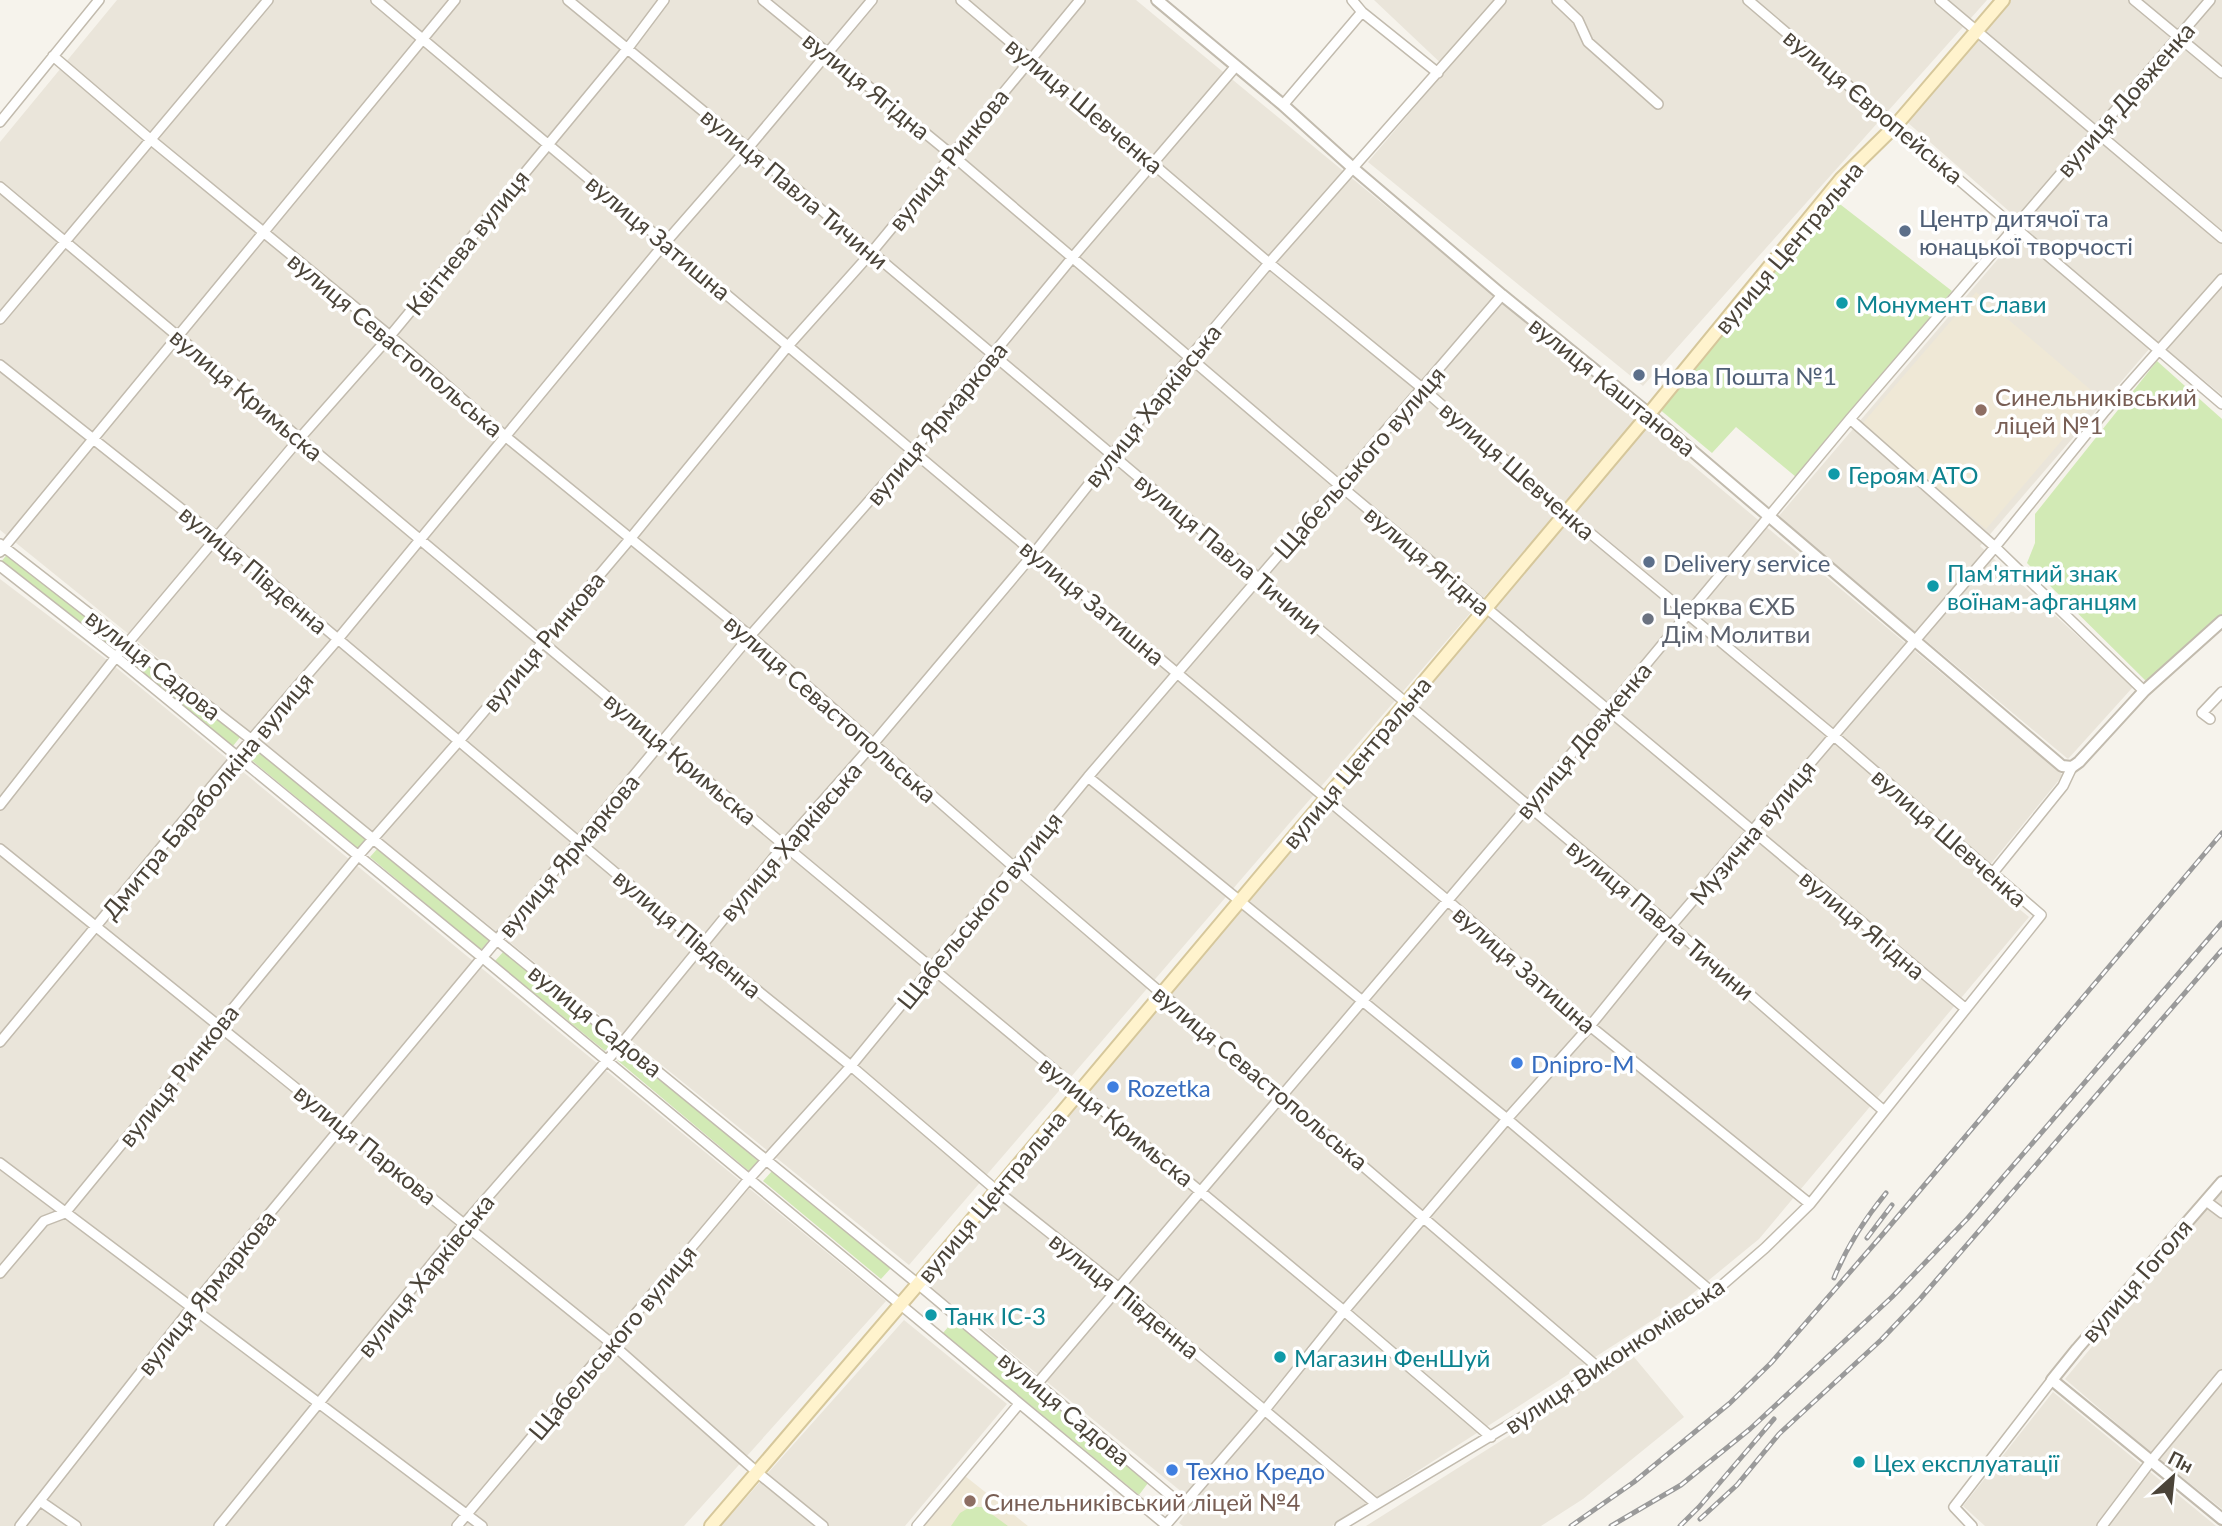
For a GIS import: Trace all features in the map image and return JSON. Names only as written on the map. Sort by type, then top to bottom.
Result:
[{"type":"main road","name":"вулиця Центральна","points":[[711,1526],[1566,513],[1841,179],[1896,125],[2003,0]]},
{"type":"street","points":[[0,122],[99,0]]},
{"type":"street","points":[[0,319],[268,0]]},
{"type":"street","name":"вулиця Затишна","points":[[376,0],[1447,900],[1590,1026],[1810,1204]]},
{"type":"street","points":[[1,548],[94,439],[454,0]]},
{"type":"street","name":"вулиця Павла Тичини","points":[[568,0],[1259,578],[1671,926],[1884,1111]]},
{"type":"street","name":"Квітнева вулиця","points":[[0,806],[116,657],[300,438],[390,336],[628,48],[663,0]]},
{"type":"street","name":"вулиця Ягідна","points":[[763,0],[952,155],[1338,484],[1966,1009]]},
{"type":"street","name":"Дмитра Бараболкіна вулиця","points":[[0,1042],[665,243],[872,0]]},
{"type":"street","name":"вулиця Шевченка","points":[[961,0],[1269,263],[1422,388],[1566,513],[1833,735],[2041,915]]},
{"type":"street","name":"вулиця Ринкова","points":[[0,1273],[44,1221],[65,1213],[373,838],[630,539],[788,346],[871,253],[1080,0]]},
{"type":"street","name":"вулиця Каштанова","points":[[1157,0],[1502,295],[1770,516],[2052,758],[2062,766],[2075,764]]},
{"type":"street","points":[[1352,0],[1362,12],[1438,73]]},
{"type":"street","name":"вулиця Харківська","points":[[219,1526],[465,1223],[607,1061],[784,845],[1035,552],[1190,357],[1269,263],[1501,0]]},
{"type":"street","points":[[1557,0],[1578,20],[1588,42],[1658,104]]},
{"type":"street","points":[[1940,0],[2222,238]]},
{"type":"street","points":[[2134,0],[2222,73]]},
{"type":"street","name":"вулиця Довженка","points":[[1037,1384],[1528,806],[1850,419],[2210,0]]},
{"type":"street","name":"вулиця Європейська","points":[[1752,1],[2222,404]]},
{"type":"street","points":[[1283,105],[1362,12]]},
{"type":"street","name":"вулиця Севастопольська","points":[[53,56],[390,336],[505,436],[750,636],[1014,867],[1601,1370]]},
{"type":"street","name":"вулиця Ярмаркова","points":[[20,1526],[192,1307],[750,636],[914,450],[1072,258],[1236,66]]},
{"type":"street","name":"вулиця Кримьска","points":[[0,187],[1200,1190],[1491,1437]]},
{"type":"street","name":"Музична вулиця","points":[[1169,1524],[1344,1311],[1590,1026],[1671,926],[1995,547],[2105,411],[2222,279]]},
{"type":"street","name":"Щабельського вулиця","points":[[457,1526],[749,1179],[851,1066],[1088,777],[1502,295]]},
{"type":"street","name":"вулиця Південна","points":[[0,365],[218,538],[701,945],[851,1066],[996,1190],[1119,1288],[1375,1503]]},
{"type":"street","points":[[1850,419],[1995,547],[2144,691]]},
{"type":"street","name":"вулиця Садова","points":[[1,548],[128,643],[373,838],[918,1284],[1183,1506]]},
{"type":"street","name":"вулиця Садова","points":[[0,566],[237,756],[1019,1404],[1169,1524]]},
{"type":"street","points":[[1992,874],[2063,786],[2075,764],[2144,691],[2220,627]]},
{"type":"street","points":[[2210,719],[2203,713],[2222,692]]},
{"type":"street","points":[[1088,777],[1507,1119],[1713,1293]]},
{"type":"street","name":"вулиця Паркова","points":[[0,849],[611,1343],[758,1473],[823,1526]]},
{"type":"street","name":"вулиця Виконкомівська","points":[[1340,1526],[1601,1370],[1713,1293],[1765,1248],[1810,1204],[2041,915]]},
{"type":"street","points":[[0,1163],[321,1402],[482,1526]]},
{"type":"street","name":"вулиця Гоголя","points":[[2052,1380],[2222,1182]]},
{"type":"street","points":[[2206,1200],[2222,1213]]},
{"type":"street","points":[[2102,1526],[2222,1375]]},
{"type":"street","points":[[1972,1526],[1955,1507],[2052,1380],[2222,1519]]},
{"type":"street","points":[[917,1526],[1019,1404]]},
{"type":"street","points":[[40,1501],[76,1526]]},
{"type":"shaded area","points":[[117,0],[1136,0],[1640,416],[909,1265],[0,530],[0,142]]},
{"type":"shaded area","points":[[1374,0],[1987,0],[1643,386],[1368,162],[1447,69]]},
{"type":"shaded area","points":[[2009,0],[2222,0],[2222,395],[2156,341],[1980,546],[2133,687],[2068,759],[1778,517],[2026,226],[1907,122]]},
{"type":"shaded area","name":"Синельниківський ліцей №1","points":[[1976,292],[2099,397],[1986,529],[1862,424]]},
{"type":"shaded area","points":[[1647,427],[2063,775],[1980,877],[2029,917],[1759,1239],[1687,1298],[1332,1526],[1183,1526],[1179,1523],[1194,1502],[926,1283],[1169,988]]},
{"type":"shaded area","points":[[0,579],[107,660],[886,1301],[684,1526],[0,1526]]},
{"type":"shaded area","points":[[2222,1191],[2222,1509],[2065,1379]]},
{"type":"shaded area","points":[[904,1320],[1007,1404],[905,1526],[721,1526]]},
{"type":"shaded area","points":[[1634,1357],[1684,1417],[1583,1499],[1541,1526],[1366,1526]]},
{"type":"shaded area","points":[[2053,1392],[2216,1526],[1985,1526],[1963,1506]]},
{"type":"shaded area","name":"Синельниківський ліцей №4","points":[[965,1476],[1028,1526],[922,1526]]},
{"type":"green space","points":[[1832,198],[1952,291],[1796,477],[1736,427],[1712,453],[1658,408]]},
{"type":"green space","points":[[2157,361],[2222,419],[2222,618],[2149,684],[2027,563],[2035,543],[2035,514]]},
{"type":"green space","points":[[8,553],[119,640],[112,649],[1,562]]},
{"type":"green space","points":[[134,651],[241,736],[233,746],[127,661]]},
{"type":"green space","points":[[257,748],[367,839],[359,849],[249,758]]},
{"type":"green space","points":[[378,848],[489,940],[481,950],[370,857]]},
{"type":"green space","points":[[504,951],[614,1041],[605,1051],[495,961]]},
{"type":"green space","points":[[626,1050],[758,1161],[749,1171],[617,1060]]},
{"type":"green space","points":[[772,1171],[891,1268],[881,1279],[763,1181]]},
{"type":"green space","points":[[954,1320],[1148,1483],[1139,1495],[943,1333]]},
{"type":"green space","points":[[970,1507],[982,1507],[1008,1526],[951,1526],[960,1513]]},
{"type":"railway","points":[[1571,1526],[1634,1482],[1730,1403],[1771,1363],[2222,833]]},
{"type":"railway","points":[[1611,1526],[1681,1485],[1750,1429],[1892,1297],[1967,1219],[2222,923]]},
{"type":"railway","points":[[1700,1519],[1737,1485],[1779,1434],[1881,1340],[1920,1299],[2222,950]]},
{"type":"railway","points":[[1834,1278],[1857,1234],[1886,1193]]},
{"type":"railway","points":[[1867,1238],[1892,1205]]},
{"type":"railway","points":[[1680,1526],[1774,1419]]},
{"type":"place","name":"Центр дитячої та юнацької творчості","points":[[1905,231]]},
{"type":"place","name":"Монумент Слави","points":[[1842,303]]},
{"type":"place","name":"Нова Пошта №1","points":[[1639,375]]},
{"type":"place","name":"Синельниківський ліцей №1","points":[[1981,410]]},
{"type":"place","name":"Героям АТО","points":[[1834,474]]},
{"type":"place","name":"Delivery service","points":[[1649,562]]},
{"type":"place","name":"Пам'ятний знак воїнам-афганцям","points":[[1933,586]]},
{"type":"place","name":"Церква ЄХБ Дім Молитви","points":[[1648,619]]},
{"type":"place","name":"Dnipro-M","points":[[1517,1063]]},
{"type":"place","name":"Rozetka","points":[[1113,1087]]},
{"type":"place","name":"Танк ІС-3","points":[[931,1315]]},
{"type":"place","name":"Магазин ФенШуй","points":[[1280,1357]]},
{"type":"place","name":"Цех експлуатації","points":[[1859,1462]]},
{"type":"place","name":"Техно Кредо","points":[[1172,1470]]},
{"type":"place","name":"Синельниківський ліцей №4","points":[[970,1501]]}]
